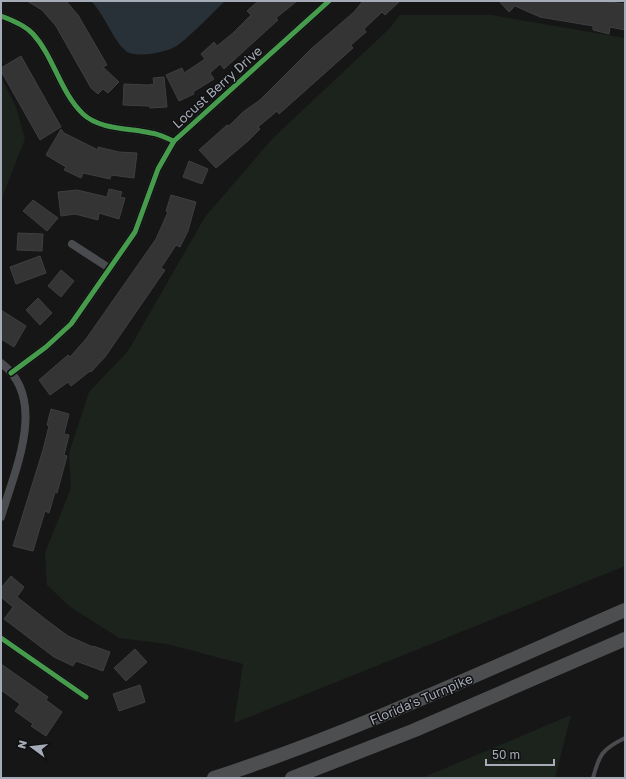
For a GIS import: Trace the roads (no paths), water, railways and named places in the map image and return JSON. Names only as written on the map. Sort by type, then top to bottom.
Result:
[{"type":"highway","name":"Florida's Turnpike","points":[[214,778],[316,742],[405,706],[625,610]]},
{"type":"highway","name":"Florida's Turnpike","points":[[292,778],[415,730],[625,639]]},
{"type":"street","name":"Locust Berry Drive","points":[[11,373],[46,347],[71,324],[135,232],[158,169],[174,141],[329,1]]},
{"type":"street","points":[[1,16],[16,22],[33,33],[67,91],[84,115],[104,125],[152,133],[174,141]]},
{"type":"street","points":[[72,244],[109,268]]},
{"type":"street","points":[[1,364],[11,373],[19,387],[26,414],[26,427],[1,517]]},
{"type":"street","points":[[1,638],[86,697]]},
{"type":"lane","points":[[593,778],[598,757],[609,746],[625,738]]}]
